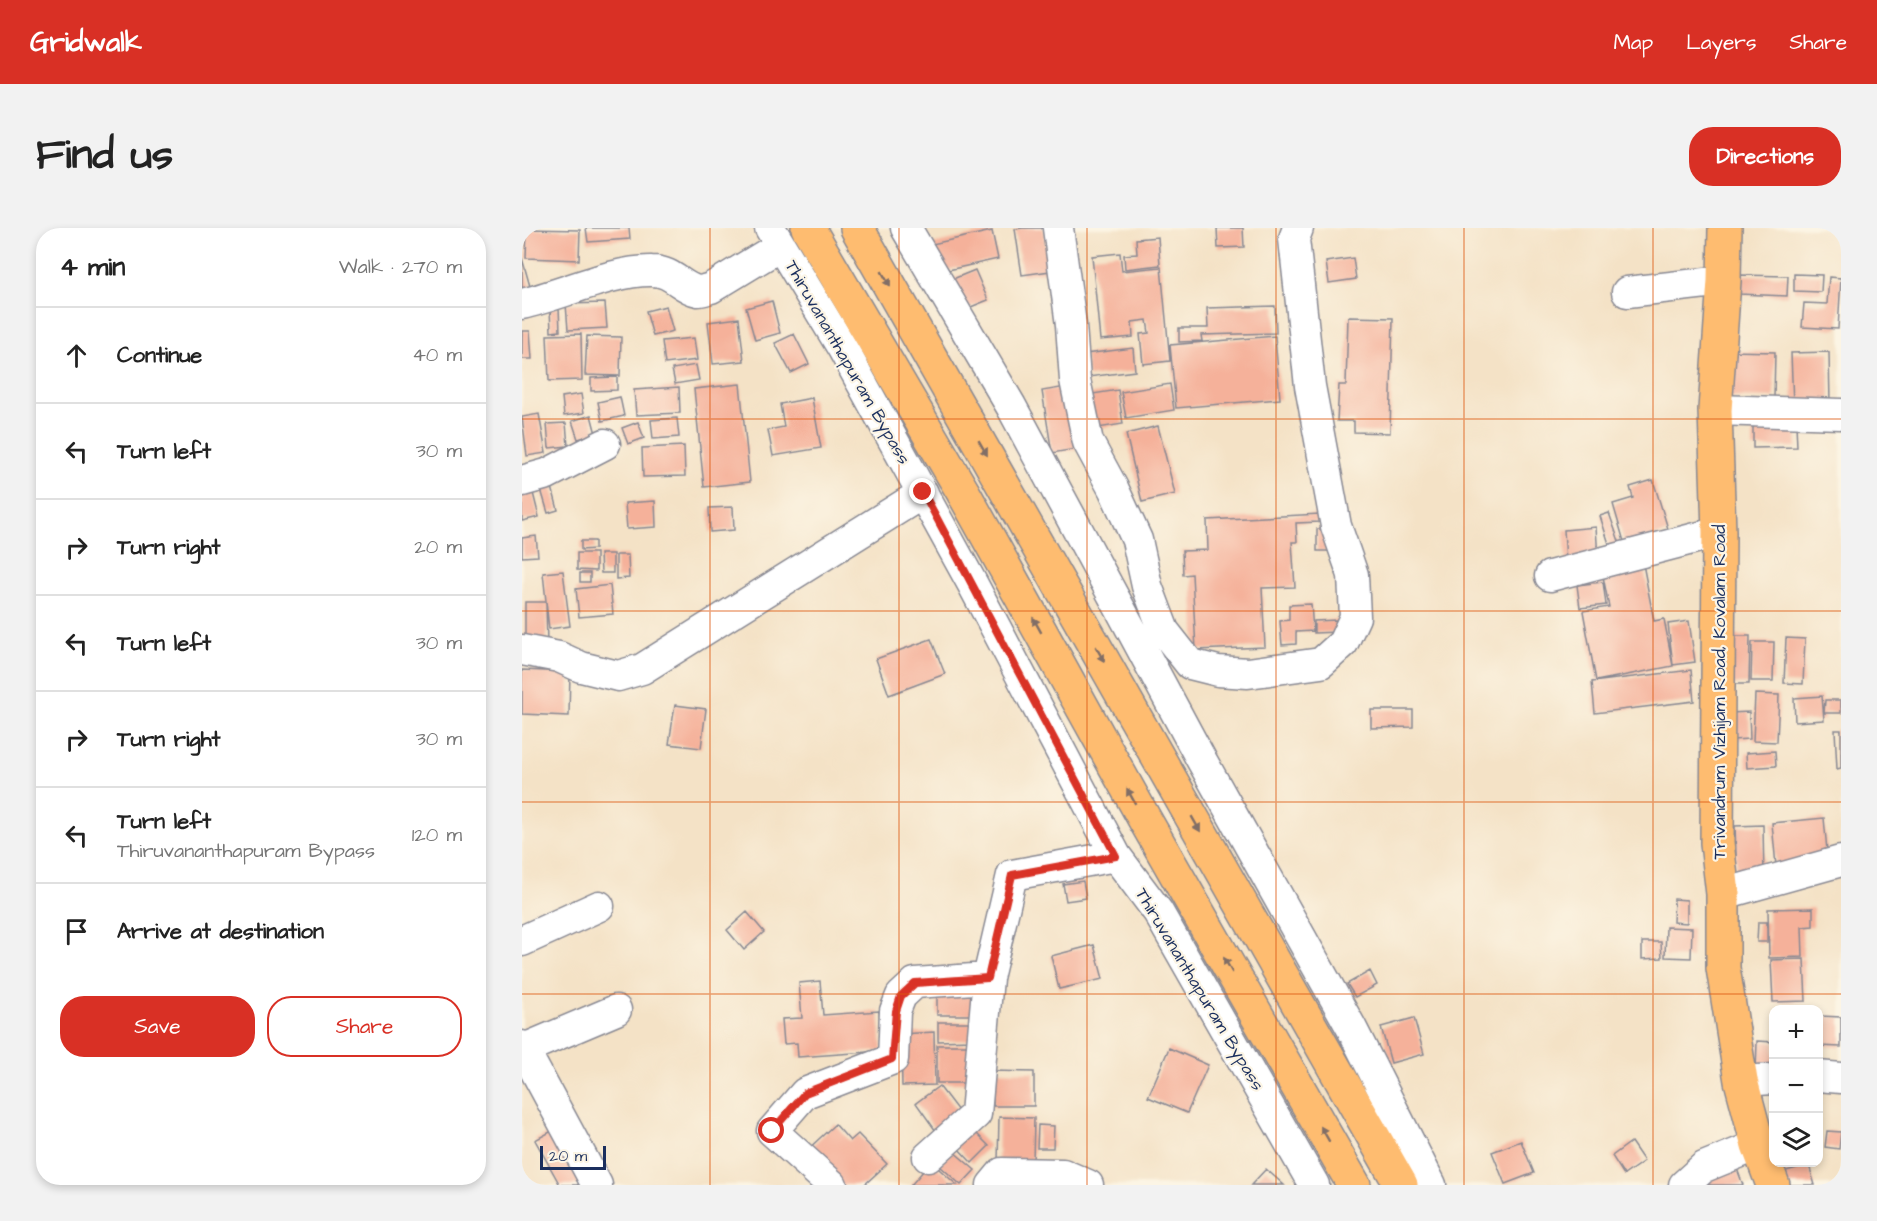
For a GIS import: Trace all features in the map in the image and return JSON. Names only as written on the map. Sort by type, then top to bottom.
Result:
[{"type":"main road","name":"Thiruvananthapuram Bypass","points":[[808,228],[963,492],[1151,830],[1354,1185]]},
{"type":"main road","points":[[857,228],[1401,1185]]},
{"type":"main road","name":"Trivandrum Vizhijam Road, Kovalam Road","points":[[1725,228],[1724,280],[1714,410],[1719,531],[1717,843],[1723,894],[1723,968],[1741,1081],[1758,1145],[1773,1185]]},
{"type":"street","points":[[906,228],[1011,406],[1201,759],[1351,1027],[1431,1185]]},
{"type":"street","points":[[1058,228],[1071,325],[1075,380],[1088,442],[1137,540],[1146,586],[1164,630],[1190,664],[1218,671],[1248,673],[1321,663],[1343,643],[1355,616],[1353,575],[1336,526],[1310,386],[1294,238],[1298,228]]},
{"type":"street","points":[[522,304],[628,272],[653,271],[669,274],[698,291],[711,288],[775,237]]},
{"type":"street","name":"Thiruvananthapuram Bypass","points":[[775,237],[843,349],[923,492],[1116,856],[1158,912],[1307,1181]]},
{"type":"street","points":[[1627,292],[1724,280]]},
{"type":"street","points":[[1714,410],[1841,414]]},
{"type":"street","points":[[522,481],[547,474],[605,444]]},
{"type":"street","points":[[522,650],[560,657],[581,667],[618,676],[642,669],[923,492]]},
{"type":"street","points":[[1550,576],[1719,531]]},
{"type":"street","points":[[928,1157],[976,1114],[988,978],[1012,875],[1116,856]]},
{"type":"street","points":[[1723,894],[1841,861]]},
{"type":"street","points":[[522,940],[599,906]]},
{"type":"street","points":[[832,1185],[772,1131],[805,1093],[892,1059],[896,1011],[901,996],[915,983],[988,978]]},
{"type":"street","points":[[597,1185],[523,1048],[615,1010]]},
{"type":"street","points":[[1823,1076],[1841,1078]]},
{"type":"street","points":[[1741,1081],[1769,1079]]},
{"type":"street","points":[[1684,1185],[1704,1167],[1758,1145]]},
{"type":"street","points":[[992,1185],[1002,1173],[1063,1174],[1088,1185]]},
{"type":"building","points":[[586,228],[629,228],[630,239],[588,242]]},
{"type":"building","points":[[1043,228],[1050,271],[1022,275],[1015,229]]},
{"type":"building","points":[[1217,228],[1243,228],[1244,247],[1218,248]]},
{"type":"building","points":[[527,229],[580,230],[579,260],[526,258]]},
{"type":"building","points":[[992,231],[998,259],[939,272],[932,244]]},
{"type":"building","points":[[1158,237],[1160,265],[1125,269],[1124,255],[1137,254],[1136,239]]},
{"type":"building","points":[[1120,253],[1122,271],[1161,267],[1170,361],[1143,364],[1140,334],[1149,333],[1147,320],[1132,322],[1133,337],[1100,340],[1092,256]]},
{"type":"building","points":[[522,258],[533,297],[522,300]]},
{"type":"building","points":[[1353,258],[1356,279],[1329,283],[1326,262]]},
{"type":"building","points":[[975,270],[988,300],[961,311],[948,281]]},
{"type":"building","points":[[1794,274],[1822,275],[1821,292],[1794,291]]},
{"type":"building","points":[[1740,275],[1788,276],[1787,296],[1739,294]]},
{"type":"building","points":[[1829,277],[1841,278],[1838,329],[1802,327],[1804,303],[1827,304]]},
{"type":"building","points":[[772,301],[780,333],[755,340],[746,308]]},
{"type":"building","points":[[605,303],[607,328],[568,330],[566,304]]},
{"type":"building","points":[[666,306],[673,331],[653,336],[646,311]]},
{"type":"building","points":[[1275,306],[1276,333],[1201,335],[1202,341],[1179,342],[1179,328],[1208,328],[1207,308]]},
{"type":"building","points":[[550,308],[559,308],[560,331],[551,332]]},
{"type":"building","points":[[1348,317],[1393,318],[1390,433],[1354,432],[1354,421],[1337,421],[1339,385],[1346,385]]},
{"type":"building","points":[[739,318],[744,361],[713,364],[708,322]]},
{"type":"building","points":[[522,331],[530,331],[532,359],[522,359]]},
{"type":"building","points":[[581,334],[582,380],[549,381],[547,335]]},
{"type":"building","points":[[794,334],[809,364],[791,373],[775,343]]},
{"type":"building","points":[[587,336],[621,337],[620,376],[585,375]]},
{"type":"building","points":[[1275,336],[1280,399],[1176,408],[1170,345]]},
{"type":"building","points":[[694,338],[697,360],[665,364],[662,341]]},
{"type":"building","points":[[1133,348],[1135,371],[1088,377],[1085,354]]},
{"type":"building","points":[[1728,351],[1775,352],[1774,398],[1727,397]]},
{"type":"building","points":[[1829,352],[1830,404],[1793,405],[1791,353]]},
{"type":"building","points":[[696,365],[699,380],[675,384],[672,369]]},
{"type":"building","points":[[617,377],[617,390],[591,391],[591,378]]},
{"type":"building","points":[[740,384],[750,482],[704,487],[694,389]]},
{"type":"building","points":[[1170,384],[1174,410],[1126,418],[1121,392]]},
{"type":"building","points":[[679,387],[680,413],[636,415],[634,390]]},
{"type":"building","points":[[1066,387],[1076,449],[1052,453],[1042,391]]},
{"type":"building","points":[[1118,390],[1123,424],[1092,429],[1086,395]]},
{"type":"building","points":[[581,394],[584,413],[564,416],[562,397]]},
{"type":"building","points":[[620,397],[624,416],[602,421],[598,402]]},
{"type":"building","points":[[812,398],[821,448],[773,456],[768,430],[784,427],[780,404]]},
{"type":"building","points":[[539,414],[546,453],[527,456],[522,417]]},
{"type":"building","points":[[591,415],[596,434],[578,439],[572,421]]},
{"type":"building","points":[[677,418],[679,437],[653,439],[651,420]]},
{"type":"building","points":[[638,422],[644,438],[628,444],[622,428]]},
{"type":"building","points":[[566,423],[568,446],[549,448],[547,424]]},
{"type":"building","points":[[1796,424],[1797,447],[1753,448],[1753,425]]},
{"type":"building","points":[[1158,426],[1175,494],[1142,502],[1126,434]]},
{"type":"building","points":[[684,446],[685,476],[643,477],[642,448]]},
{"type":"building","points":[[1653,480],[1669,532],[1625,545],[1613,504],[1633,498],[1630,487]]},
{"type":"building","points":[[551,483],[558,510],[548,513],[540,486]]},
{"type":"building","points":[[532,489],[539,517],[522,521],[522,492]]},
{"type":"building","points":[[655,501],[656,527],[627,529],[625,503]]},
{"type":"building","points":[[733,507],[734,530],[710,532],[709,508]]},
{"type":"building","points":[[1609,513],[1620,544],[1610,547],[1600,516]]},
{"type":"building","points":[[1320,514],[1320,522],[1296,523],[1297,542],[1292,542],[1295,587],[1262,588],[1265,647],[1196,650],[1192,574],[1183,575],[1182,551],[1208,550],[1207,520]]},
{"type":"building","points":[[1596,527],[1598,559],[1566,561],[1564,530]]},
{"type":"building","points":[[1317,529],[1329,529],[1329,551],[1317,551]]},
{"type":"building","points":[[536,536],[538,556],[522,557],[522,538]]},
{"type":"building","points":[[581,541],[595,541],[595,549],[581,550]]},
{"type":"building","points":[[577,553],[596,553],[596,571],[577,570]]},
{"type":"building","points":[[600,554],[613,554],[613,573],[601,573]]},
{"type":"building","points":[[616,555],[628,555],[629,578],[616,579]]},
{"type":"building","points":[[1643,564],[1654,621],[1664,619],[1673,666],[1596,681],[1583,611],[1609,607],[1602,571]]},
{"type":"building","points":[[563,571],[570,626],[549,629],[543,573]]},
{"type":"building","points":[[580,573],[590,573],[590,582],[580,582]]},
{"type":"building","points":[[1603,582],[1606,605],[1580,608],[1577,585]]},
{"type":"building","points":[[610,585],[613,614],[579,617],[576,589]]},
{"type":"building","points":[[525,602],[546,602],[547,645],[525,645]]},
{"type":"building","points":[[1311,604],[1313,631],[1296,632],[1296,644],[1282,645],[1280,621],[1289,620],[1289,605]]},
{"type":"building","points":[[1337,620],[1337,632],[1314,633],[1314,621]]},
{"type":"building","points":[[1689,621],[1695,662],[1673,665],[1668,624]]},
{"type":"building","points":[[1728,636],[1750,636],[1749,684],[1727,684]]},
{"type":"building","points":[[1786,638],[1805,639],[1803,684],[1784,683]]},
{"type":"building","points":[[931,639],[945,674],[889,695],[876,659]]},
{"type":"building","points":[[1752,642],[1774,642],[1773,681],[1751,681]]},
{"type":"building","points":[[522,670],[570,672],[569,716],[522,714]]},
{"type":"building","points":[[1691,670],[1694,701],[1595,713],[1592,682]]},
{"type":"building","points":[[1755,694],[1779,695],[1777,742],[1753,741]]},
{"type":"building","points":[[1822,696],[1824,720],[1795,722],[1794,698]]},
{"type":"building","points":[[1825,700],[1841,700],[1841,713],[1824,713]]},
{"type":"building","points":[[675,705],[706,709],[701,748],[669,744]]},
{"type":"building","points":[[1371,710],[1413,710],[1413,727],[1371,728]]},
{"type":"building","points":[[1749,712],[1750,739],[1731,740],[1730,713]]},
{"type":"building","points":[[1835,730],[1841,730],[1841,768],[1837,769]]},
{"type":"building","points":[[1775,751],[1776,766],[1747,768],[1746,753]]},
{"type":"building","points":[[1824,818],[1828,862],[1776,866],[1772,823]]},
{"type":"building","points":[[1763,825],[1764,880],[1737,881],[1735,826]]},
{"type":"building","points":[[1083,881],[1086,898],[1066,901],[1063,884]]},
{"type":"building","points":[[1674,899],[1687,900],[1687,923],[1673,922]]},
{"type":"building","points":[[1813,908],[1813,926],[1802,927],[1803,957],[1769,958],[1768,909]]},
{"type":"building","points":[[747,912],[764,932],[744,950],[727,930]]},
{"type":"building","points":[[1758,922],[1767,922],[1767,942],[1757,942]]},
{"type":"building","points":[[1666,927],[1692,928],[1691,958],[1665,957]]},
{"type":"building","points":[[1642,942],[1661,942],[1662,958],[1642,959]]},
{"type":"building","points":[[1094,945],[1103,979],[1059,989],[1051,956]]},
{"type":"building","points":[[1804,959],[1806,1001],[1773,1002],[1771,960]]},
{"type":"building","points":[[1370,971],[1377,985],[1355,997],[1347,984]]},
{"type":"building","points":[[820,981],[823,1015],[879,1011],[882,1051],[798,1057],[797,1043],[784,1044],[782,1019],[802,1018],[799,983]]},
{"type":"building","points":[[937,990],[975,990],[975,1015],[937,1015]]},
{"type":"building","points":[[1823,1016],[1841,1017],[1841,1047],[1823,1046]]},
{"type":"building","points":[[1414,1018],[1424,1054],[1391,1063],[1381,1027]]},
{"type":"building","points":[[938,1022],[971,1022],[971,1040],[938,1041]]},
{"type":"building","points":[[934,1032],[935,1085],[902,1086],[901,1034]]},
{"type":"building","points":[[1757,1041],[1769,1042],[1769,1073],[1756,1073]]},
{"type":"building","points":[[937,1045],[970,1045],[970,1083],[937,1083]]},
{"type":"building","points":[[1169,1048],[1208,1065],[1187,1113],[1148,1097]]},
{"type":"building","points":[[993,1071],[1034,1072],[1034,1106],[993,1106]]},
{"type":"building","points":[[939,1086],[962,1116],[938,1134],[916,1103]]},
{"type":"building","points":[[999,1117],[1034,1118],[1033,1163],[998,1162]]},
{"type":"building","points":[[835,1124],[850,1141],[858,1134],[887,1164],[864,1185],[836,1185],[805,1152]]},
{"type":"building","points":[[1038,1125],[1054,1126],[1053,1148],[1037,1148]]},
{"type":"building","points":[[972,1129],[989,1146],[972,1163],[955,1145]]},
{"type":"building","points":[[552,1131],[581,1183],[560,1185],[535,1140]]},
{"type":"building","points":[[1827,1131],[1841,1132],[1839,1149],[1825,1147]]},
{"type":"building","points":[[1521,1141],[1534,1173],[1505,1184],[1492,1152]]},
{"type":"building","points":[[1631,1142],[1644,1161],[1624,1175],[1612,1156]]},
{"type":"building","points":[[953,1151],[975,1170],[961,1185],[939,1165]]},
{"type":"building","points":[[931,1162],[957,1185],[911,1185]]},
{"type":"building","points":[[1736,1166],[1743,1185],[1696,1185]]},
{"type":"building","points":[[1810,1167],[1815,1185],[1782,1185],[1779,1173]]},
{"type":"building","points":[[1266,1169],[1284,1185],[1251,1185]]},
{"type":"route","points":[[772,1131],[805,1093],[892,1059],[896,1011],[901,996],[915,983],[988,978],[1012,875],[1116,856],[923,492]]}]
